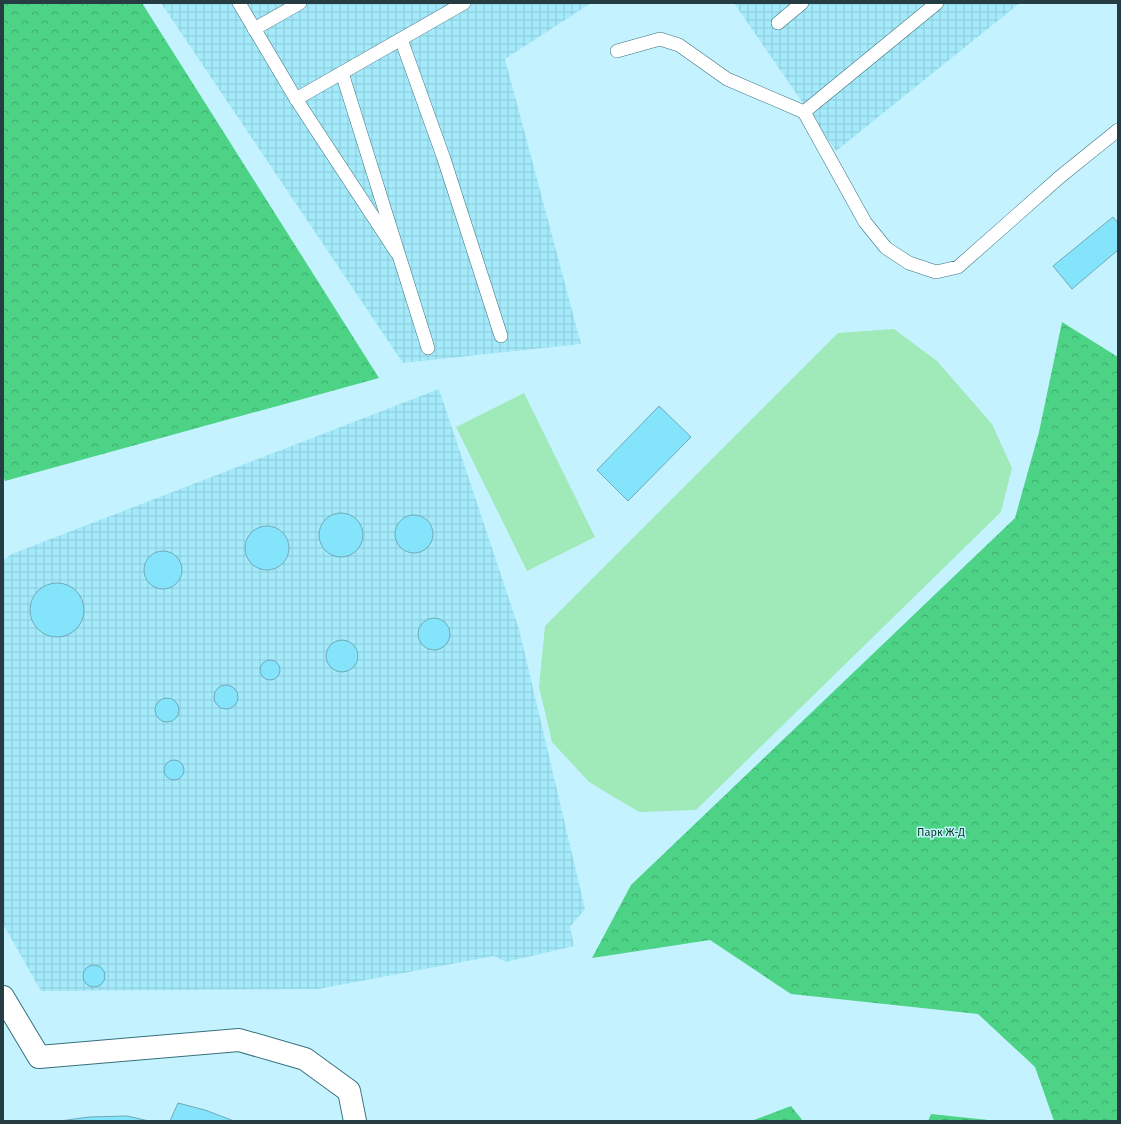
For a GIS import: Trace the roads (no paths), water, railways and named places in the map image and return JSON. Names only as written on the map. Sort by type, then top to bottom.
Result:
[{"type":"street","points":[[3,997],[40,1057],[239,1040],[305,1059],[349,1091],[355,1121]]},
{"type":"lane","points":[[239,3],[296,99],[397,253]]},
{"type":"lane","points":[[254,29],[300,3]]},
{"type":"lane","points":[[296,99],[464,3]]},
{"type":"lane","points":[[778,23],[802,3]]},
{"type":"lane","points":[[804,112],[937,3]]},
{"type":"lane","points":[[401,39],[444,160],[501,336]]},
{"type":"lane","points":[[616,51],[660,39],[679,45],[727,79],[804,112],[865,222],[886,248],[909,264],[936,272],[958,267],[1061,176],[1118,130]]},
{"type":"lane","points":[[342,73],[397,253],[428,348]]},
{"type":"park label","name":"Парк Ж-Д","points":[[941,832]]}]
